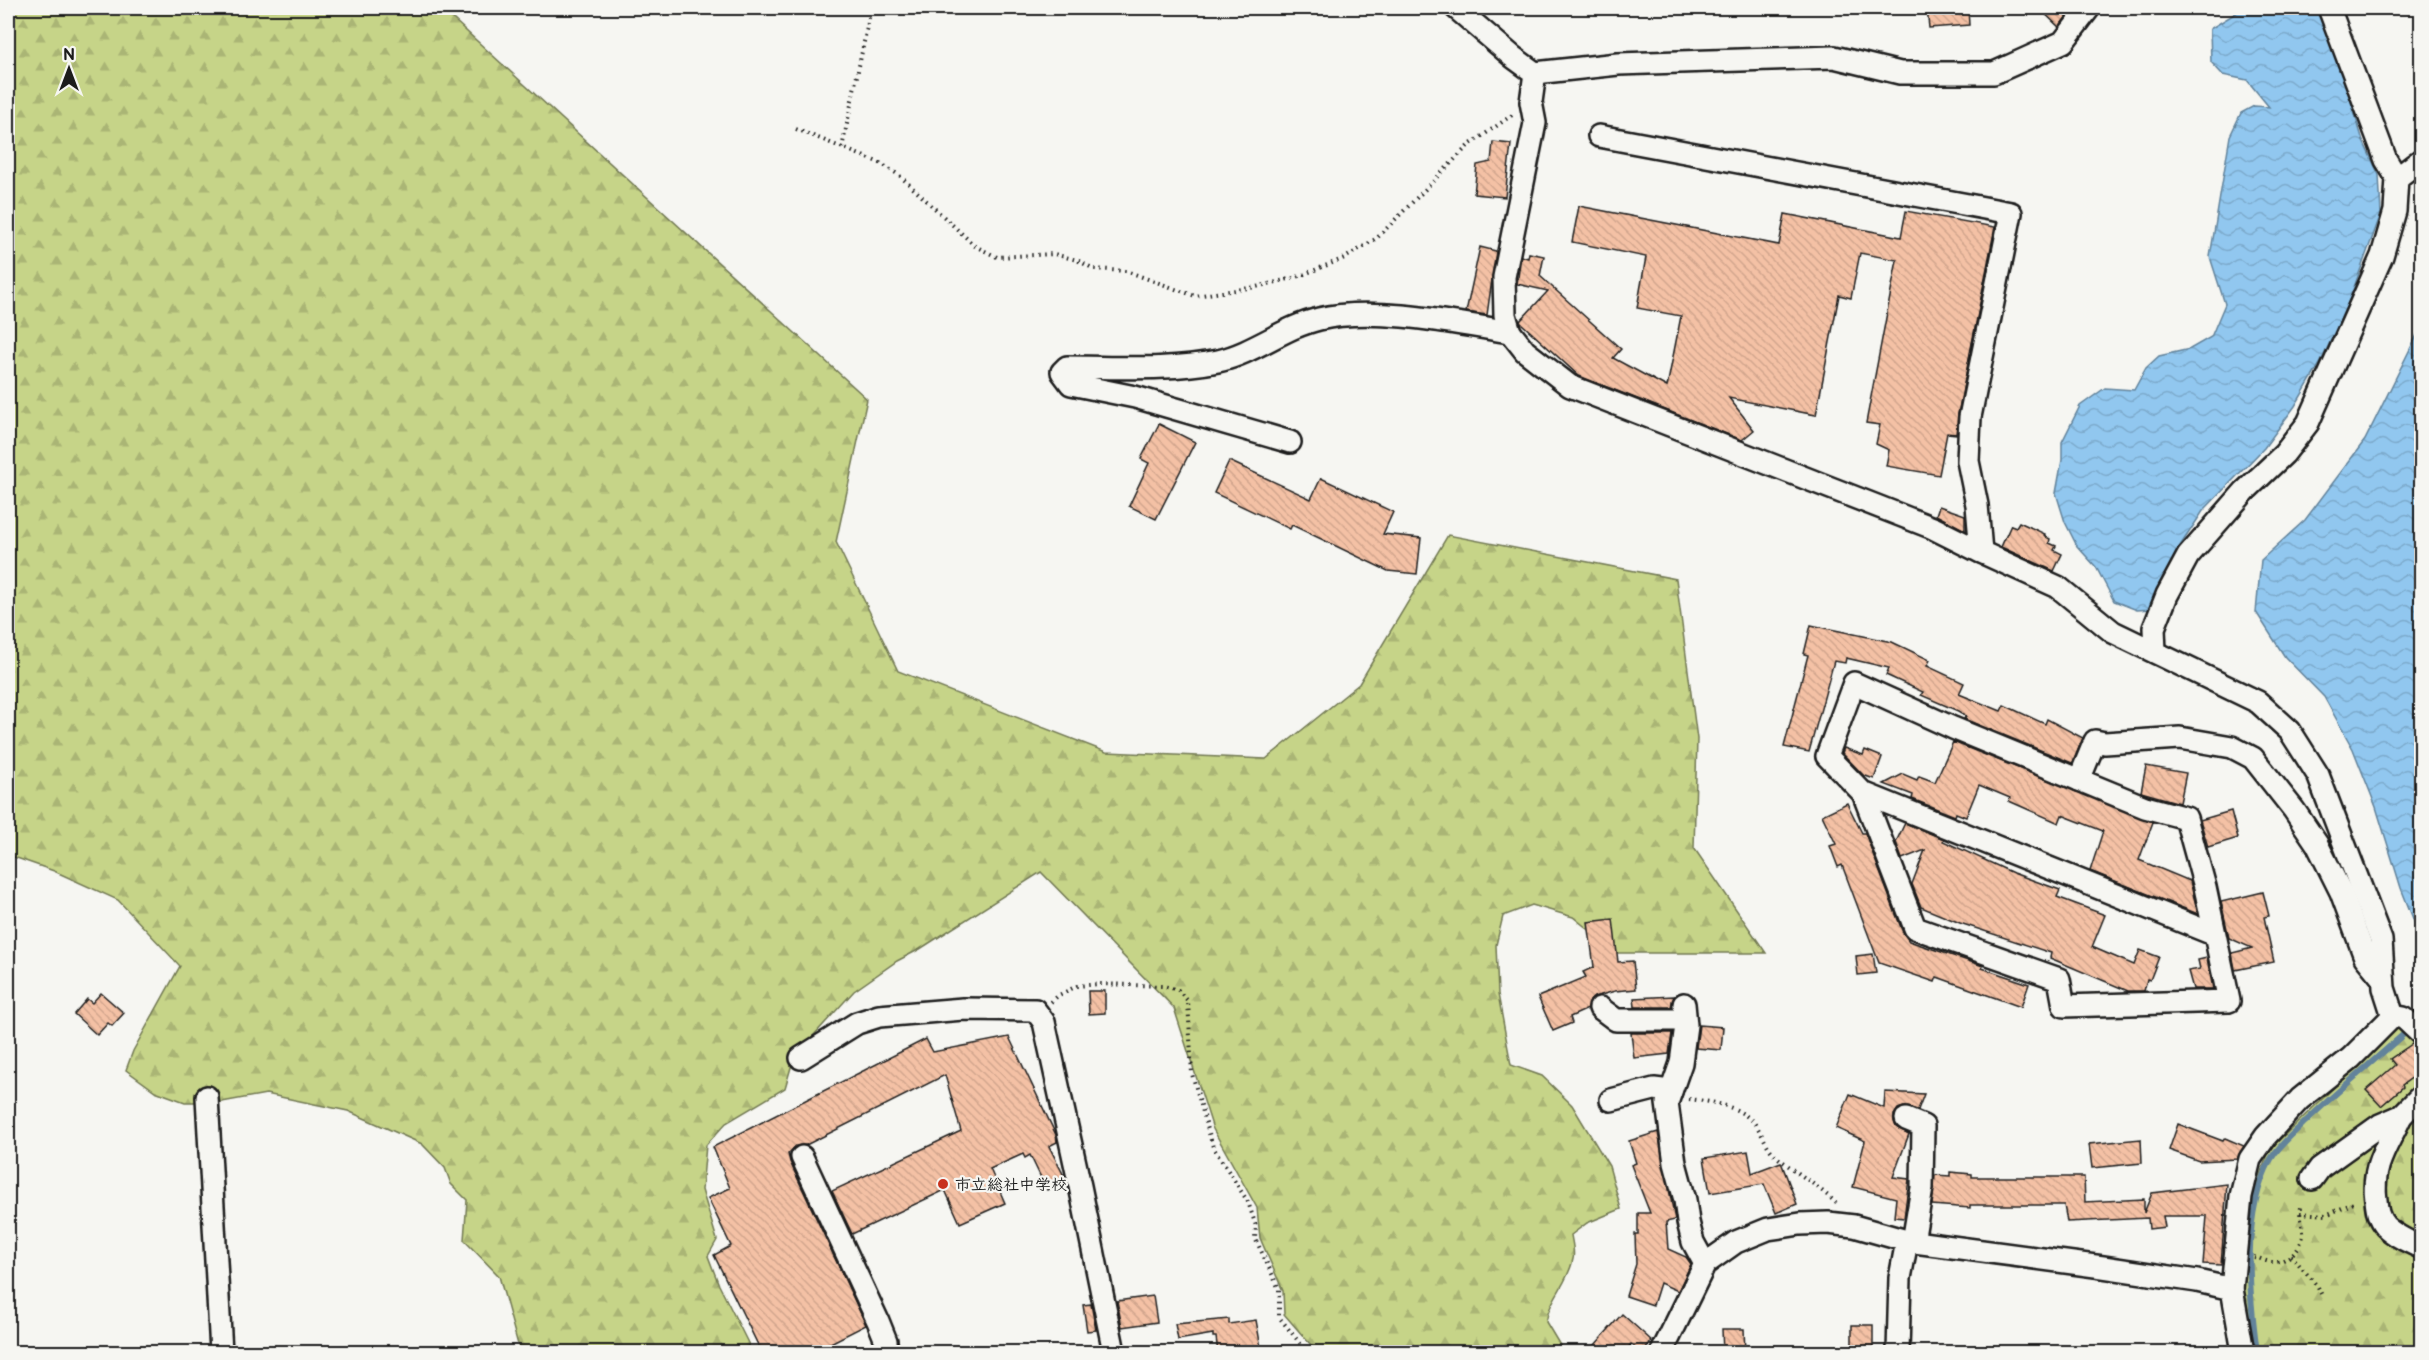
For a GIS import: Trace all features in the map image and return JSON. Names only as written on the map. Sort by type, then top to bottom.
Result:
[{"type":"street","points":[[1456,8],[1535,73],[1618,64],[1834,57],[1900,73],[1994,73],[2063,42],[2089,8]]},
{"type":"street","points":[[2155,652],[2154,628],[2167,595],[2188,556],[2245,491],[2284,454],[2308,423],[2382,256],[2395,211],[2397,178],[2386,160],[2329,8]]},
{"type":"street","points":[[1535,73],[1531,102],[1535,123],[1514,238],[1504,277],[1505,315],[1510,332],[1525,351],[1570,386],[1933,528],[2058,587],[2113,632],[2258,702],[2290,731],[2318,775],[2381,940],[2383,980],[2393,1016]]},
{"type":"street","points":[[1599,136],[2012,213],[1970,417],[1968,460],[1977,505],[1981,552]]},
{"type":"street","points":[[2397,178],[2421,159]]},
{"type":"street","points":[[1290,442],[1135,396],[1071,384],[1062,372],[1068,367],[1160,367],[1219,360],[1320,319],[1365,315],[1435,319],[1510,332]]},
{"type":"street","points":[[1854,683],[1953,728],[2145,807],[2186,818],[2205,887],[2213,934],[2229,1001],[2064,1006],[2059,979],[1915,928],[1863,793],[1827,756],[1854,683]]},
{"type":"street","points":[[2079,780],[2095,741],[2105,743],[2180,738],[2232,747],[2253,758],[2294,810],[2317,844],[2341,892],[2365,957],[2383,980]]},
{"type":"street","points":[[1863,793],[2213,934]]},
{"type":"street","points":[[1600,1008],[1616,1020],[1685,1012],[1682,1063],[1667,1103],[1675,1163],[1693,1242],[1705,1264]]},
{"type":"street","points":[[801,1058],[857,1023],[879,1016],[925,1014],[963,1009],[1035,1010],[1039,1012],[1044,1022],[1078,1174],[1114,1353]]},
{"type":"street","points":[[2393,1016],[2410,1021],[2421,1035]]},
{"type":"street","points":[[2243,1353],[2232,1289],[2241,1196],[2250,1159],[2266,1136],[2300,1099],[2334,1069],[2351,1058],[2393,1016]]},
{"type":"street","points":[[1611,1100],[1654,1089],[1671,1091]]},
{"type":"street","points":[[2421,1095],[2401,1116],[2379,1159],[2374,1175],[2377,1214],[2395,1235],[2421,1248]]},
{"type":"street","points":[[207,1097],[220,1353]]},
{"type":"street","points":[[2312,1179],[2320,1168],[2380,1125],[2401,1116]]},
{"type":"street","points":[[1898,1353],[1900,1278],[1922,1188],[1923,1126],[1906,1119]]},
{"type":"street","points":[[802,1157],[878,1321],[886,1341],[887,1353]]},
{"type":"street","points":[[1662,1353],[1694,1281],[1705,1264],[1736,1242],[1768,1229],[1800,1224],[1846,1225],[1910,1242],[2126,1270],[2232,1289]]},
{"type":"path","points":[[842,148],[872,8]]},
{"type":"path","points":[[796,129],[880,164],[899,175],[975,246],[997,257],[1054,254],[1077,260],[1094,269],[1126,271],[1195,296],[1256,287],[1297,277],[1345,258],[1377,238],[1468,146],[1531,102]]},
{"type":"path","points":[[1039,1012],[1059,995],[1077,986],[1100,984],[1164,986],[1178,990],[1188,1001],[1192,1074],[1213,1147],[1248,1202],[1256,1226],[1255,1238],[1279,1289],[1279,1317],[1307,1353]]},
{"type":"path","points":[[1671,1091],[1687,1098],[1733,1108],[1745,1116],[1758,1129],[1764,1143],[1777,1156],[1818,1186],[1840,1208],[1846,1225]]},
{"type":"path","points":[[2300,1212],[2326,1215],[2355,1202],[2376,1206]]},
{"type":"path","points":[[2235,1258],[2260,1258],[2272,1262],[2280,1261],[2291,1255],[2301,1244],[2304,1232],[2300,1221],[2302,1203]]},
{"type":"path","points":[[2291,1255],[2318,1287],[2323,1298]]},
{"type":"green space","points":[[8,8],[441,8],[867,399],[836,542],[898,671],[1106,752],[1266,759],[1359,684],[1448,535],[1676,579],[1697,739],[1694,848],[1766,953],[1618,953],[1573,917],[1532,905],[1503,916],[1496,945],[1498,994],[1511,1065],[1542,1076],[1572,1105],[1609,1166],[1621,1209],[1587,1223],[1571,1235],[1574,1253],[1571,1268],[1551,1305],[1546,1322],[1564,1352],[1317,1352],[1284,1314],[1283,1291],[1260,1238],[1257,1208],[1213,1129],[1174,1008],[1041,872],[920,949],[897,961],[854,991],[794,1057],[785,1088],[726,1123],[706,1145],[702,1190],[717,1240],[708,1256],[719,1285],[749,1345],[741,1352],[520,1352],[499,1276],[464,1240],[467,1200],[451,1184],[445,1168],[422,1144],[348,1111],[266,1094],[222,1102],[185,1102],[155,1091],[126,1070],[133,1051],[180,966],[118,900],[54,871],[8,855]]},
{"type":"green space","points":[[2398,1026],[2422,1040],[2421,1352],[2251,1352],[2242,1279],[2244,1234],[2258,1179],[2270,1149]]},
{"type":"water","points":[[2244,8],[2313,8],[2327,23],[2363,141],[2379,175],[2381,214],[2350,298],[2320,364],[2295,406],[2264,448],[2203,511],[2178,549],[2152,601],[2152,609],[2137,610],[2114,601],[2096,567],[2077,546],[2065,522],[2056,493],[2062,460],[2062,442],[2080,406],[2105,388],[2134,390],[2146,368],[2159,356],[2190,349],[2211,337],[2225,304],[2210,257],[2230,136],[2241,113],[2254,106],[2269,107],[2247,80],[2223,75],[2211,62],[2210,29]]},
{"type":"water","points":[[2421,330],[2421,939],[2401,888],[2376,807],[2353,749],[2324,697],[2285,657],[2256,612],[2261,560],[2305,520],[2365,440]]},
{"type":"building","points":[[1927,8],[1968,8],[1969,25],[1929,28]]},
{"type":"building","points":[[2039,8],[2073,8],[2059,27]]},
{"type":"building","points":[[1493,142],[1511,144],[1505,197],[1474,194],[1477,165],[1491,162]]},
{"type":"building","points":[[1579,206],[1779,245],[1785,214],[1901,237],[1906,211],[1995,227],[1956,434],[1947,433],[1939,475],[1886,466],[1889,450],[1876,444],[1880,425],[1866,423],[1897,260],[1860,253],[1851,298],[1839,295],[1816,415],[1729,398],[1754,430],[1742,440],[1579,376],[1521,323],[1520,321],[1548,291],[1517,284],[1521,256],[1528,258],[1529,253],[1544,256],[1540,276],[1621,349],[1613,358],[1667,387],[1681,316],[1637,308],[1646,257],[1572,242]]},
{"type":"building","points":[[1480,247],[1496,251],[1487,315],[1466,312]]},
{"type":"building","points":[[1159,424],[1195,442],[1156,519],[1129,506],[1149,463],[1141,459]]},
{"type":"building","points":[[1229,461],[1311,499],[1321,478],[1393,512],[1383,534],[1421,538],[1417,574],[1388,571],[1292,525],[1290,529],[1214,493]]},
{"type":"building","points":[[1939,506],[1965,515],[1965,530],[1936,515]]},
{"type":"building","points":[[2019,522],[2045,534],[2044,536],[2050,539],[2049,543],[2056,546],[2054,550],[2062,554],[2054,571],[2001,547],[2011,525],[2016,527]]},
{"type":"building","points":[[1811,625],[1892,642],[1930,660],[1927,666],[1964,683],[1959,694],[2001,711],[2004,705],[2045,724],[2047,719],[2083,738],[2073,762],[1964,719],[1966,716],[1958,711],[1921,695],[1923,692],[1886,675],[1889,668],[1846,658],[1845,663],[1834,661],[1809,752],[1784,747],[1808,655],[1804,654]]},
{"type":"building","points":[[1953,742],[2153,822],[2139,860],[2190,881],[2198,914],[2090,871],[2103,831],[2062,815],[2059,823],[1979,785],[1966,817],[1956,813],[1955,816],[1912,799],[1913,795],[1884,784],[1903,774],[1917,780],[1919,776],[1935,782]]},
{"type":"building","points":[[1844,748],[1863,755],[1865,750],[1882,757],[1874,779],[1863,775],[1842,753]]},
{"type":"building","points":[[2146,766],[2186,773],[2180,803],[2141,792]]},
{"type":"building","points":[[1847,803],[1862,833],[1865,833],[1903,933],[1909,941],[2029,984],[2021,1007],[1937,977],[1935,982],[1879,963],[1842,865],[1838,867],[1830,846],[1836,844],[1822,815]]},
{"type":"building","points":[[2231,811],[2238,838],[2208,847],[2200,820]]},
{"type":"building","points":[[1905,823],[1944,839],[1943,841],[2013,873],[2060,890],[2057,897],[2105,915],[2092,947],[2134,965],[2140,950],[2159,957],[2150,980],[2147,979],[2144,991],[2128,991],[2050,958],[2051,953],[1960,923],[1921,907],[1912,884],[1925,850],[1902,859],[1896,842]]},
{"type":"building","points":[[2263,892],[2269,916],[2264,917],[2274,962],[2235,970],[2232,953],[2252,948],[2229,938],[2221,902]]},
{"type":"building","points":[[1613,919],[1618,962],[1633,961],[1636,989],[1615,991],[1594,997],[1588,1009],[1570,1017],[1572,1023],[1553,1031],[1538,997],[1586,977],[1583,972],[1594,967],[1588,922]]},
{"type":"building","points":[[1873,954],[1876,973],[1858,975],[1856,956]]},
{"type":"building","points":[[2207,958],[2213,989],[2193,989],[2188,971],[2200,969],[2198,960]]},
{"type":"building","points":[[1088,991],[1105,991],[1105,1013],[1089,1014]]},
{"type":"building","points":[[101,993],[124,1013],[112,1026],[108,1023],[97,1035],[74,1014],[87,999],[92,1003]]},
{"type":"building","points":[[1674,996],[1671,1007],[1635,1007],[1634,998]]},
{"type":"building","points":[[1699,1025],[1723,1027],[1721,1050],[1696,1048]]},
{"type":"building","points":[[1631,1033],[1672,1033],[1669,1054],[1634,1058]]},
{"type":"building","points":[[1009,1037],[1056,1135],[1057,1142],[1049,1146],[1066,1180],[1047,1190],[1030,1155],[1025,1158],[1023,1154],[990,1169],[1005,1203],[960,1223],[945,1190],[852,1234],[832,1191],[961,1131],[945,1075],[806,1145],[796,1146],[788,1154],[790,1162],[866,1325],[811,1353],[762,1353],[714,1255],[731,1246],[708,1198],[730,1188],[713,1147],[926,1039],[933,1052]]},
{"type":"building","points":[[2412,1044],[2421,1047],[2421,1071],[2402,1085],[2403,1087],[2381,1106],[2366,1090],[2395,1065],[2390,1059]]},
{"type":"building","points":[[1885,1092],[1924,1094],[1918,1110],[1904,1107],[1898,1109],[1894,1115],[1896,1127],[1909,1134],[1893,1177],[1909,1179],[1904,1218],[1894,1217],[1896,1198],[1853,1187],[1865,1141],[1836,1128],[1850,1094],[1884,1108]]},
{"type":"building","points":[[2178,1124],[2223,1141],[2225,1138],[2244,1146],[2237,1159],[2199,1161],[2169,1150]]},
{"type":"building","points":[[1658,1132],[1675,1220],[1666,1222],[1668,1249],[1686,1257],[1691,1264],[1678,1291],[1660,1283],[1653,1305],[1626,1296],[1636,1264],[1635,1234],[1638,1234],[1638,1213],[1650,1213],[1631,1165],[1636,1163],[1629,1141]]},
{"type":"building","points":[[2141,1139],[2142,1163],[2092,1168],[2089,1144]]},
{"type":"building","points":[[1748,1151],[1752,1173],[1781,1162],[1797,1204],[1776,1213],[1764,1184],[1710,1193],[1704,1158]]},
{"type":"building","points":[[1950,1172],[1972,1174],[1972,1177],[2084,1177],[2085,1202],[2144,1199],[2144,1213],[2152,1193],[2227,1184],[2221,1265],[2203,1264],[2207,1216],[2163,1216],[2165,1227],[2149,1229],[2148,1218],[2067,1222],[2064,1205],[1970,1205],[1970,1208],[1932,1205],[1935,1175],[1950,1176]]},
{"type":"building","points":[[1153,1296],[1157,1322],[1122,1327],[1117,1301]]},
{"type":"building","points":[[1091,1304],[1096,1330],[1087,1331],[1083,1305]]},
{"type":"building","points":[[1622,1314],[1652,1341],[1641,1353],[1631,1344],[1624,1353],[1588,1353]]},
{"type":"building","points":[[1229,1319],[1229,1324],[1256,1320],[1262,1353],[1218,1353],[1216,1337],[1213,1337],[1213,1334],[1178,1340],[1175,1324]]},
{"type":"building","points":[[1852,1325],[1873,1325],[1873,1353],[1852,1353]]},
{"type":"building","points":[[1722,1329],[1744,1329],[1745,1353],[1723,1353]]},
{"type":"waterway","points":[[2257,1352],[2250,1279],[2251,1228],[2261,1180],[2271,1159],[2282,1144],[2305,1122],[2422,1018]]},
{"type":"place","name":"市立総社中学校","points":[[943,1184]]}]
